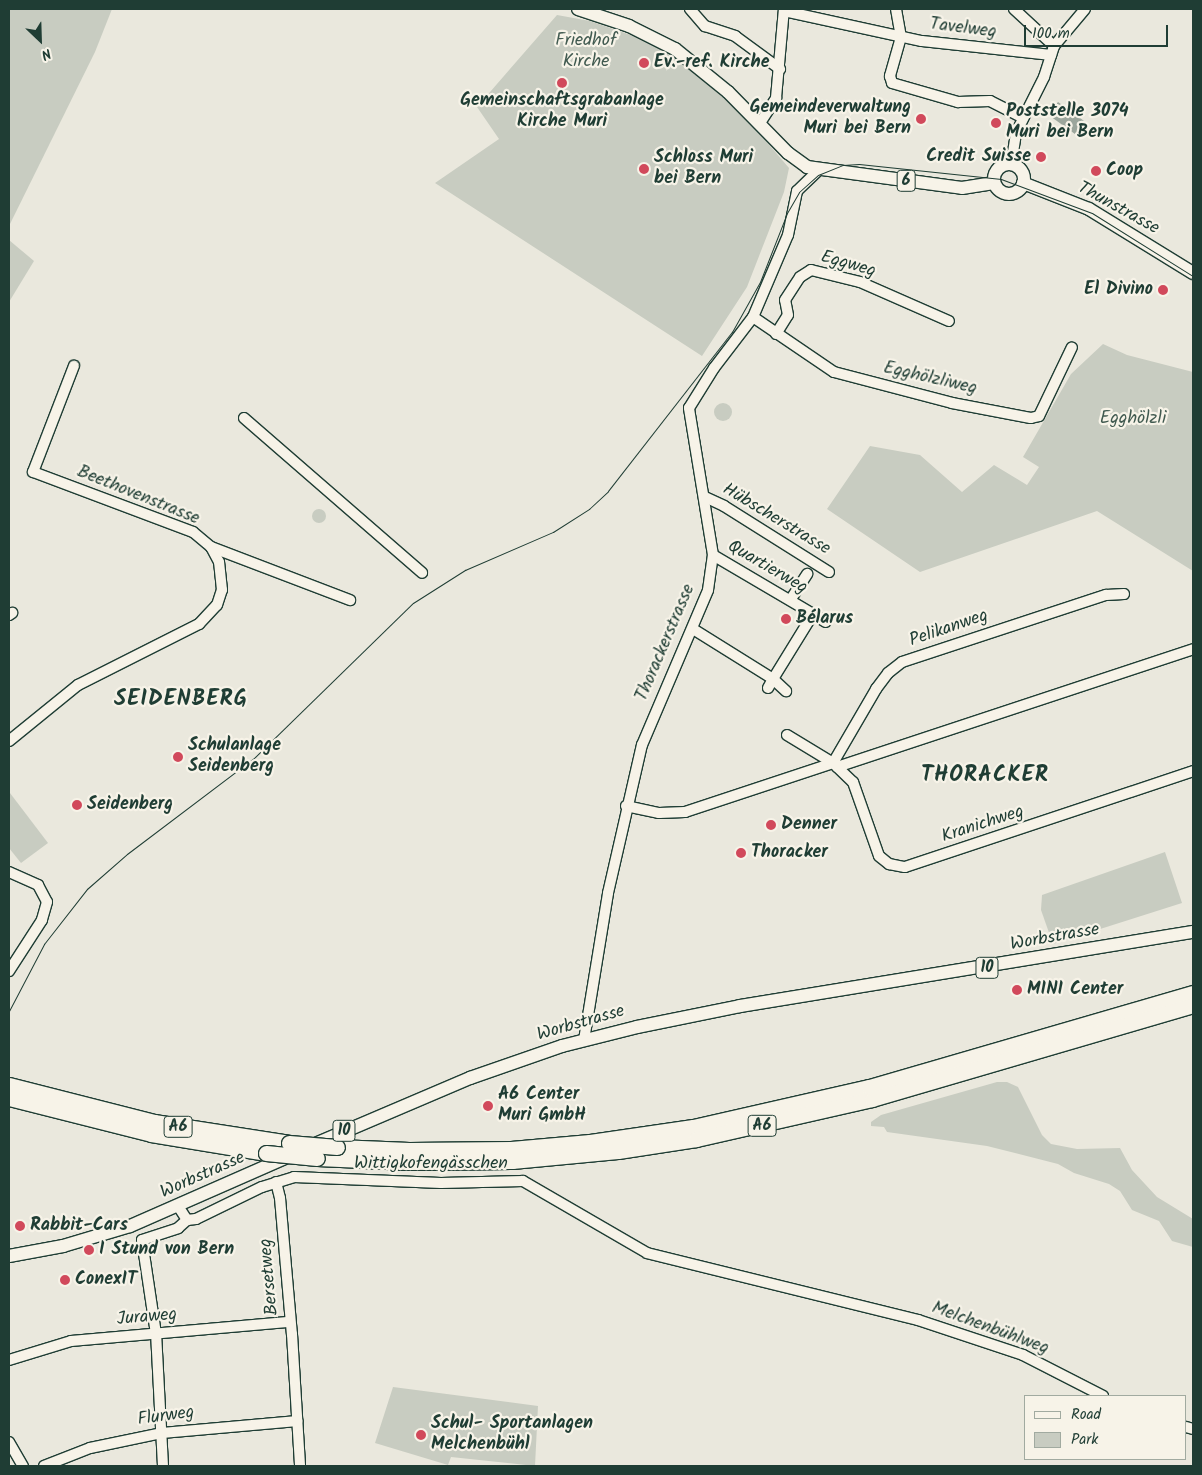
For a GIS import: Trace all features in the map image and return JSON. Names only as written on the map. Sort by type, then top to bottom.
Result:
[{"type":"highway","name":"A6","points":[[9,1098],[179,1127],[290,1143],[417,1150],[526,1148],[693,1127],[869,1087],[1193,993]]},
{"type":"highway","name":"A6","points":[[9,1085],[66,1108],[151,1134],[266,1152],[317,1158],[417,1162],[512,1161],[609,1152],[696,1139],[880,1096],[1193,1005]]},
{"type":"main road","name":"6","points":[[578,9],[595,11],[675,49],[760,122],[796,160],[818,170],[962,188],[994,183]]},
{"type":"main road","points":[[1011,165],[1020,170],[1023,182],[1018,190],[1011,194],[999,190],[994,183],[1000,168],[1011,165]]},
{"type":"main road","name":"Thunstrasse","points":[[1023,182],[1088,209],[1193,273]]},
{"type":"main road","name":"Worbstrasse","points":[[9,1256],[81,1241],[178,1206],[413,1100],[584,1040],[696,1014],[1193,932]]},
{"type":"street","points":[[690,9],[702,24],[735,36],[780,69]]},
{"type":"street","points":[[896,9],[901,37],[890,76],[894,85],[958,102],[990,101],[1024,118]]},
{"type":"street","points":[[1014,9],[1053,51]]},
{"type":"street","points":[[1011,165],[1014,140],[1044,77],[1053,51],[1085,9]]},
{"type":"street","points":[[760,122],[776,98],[784,10]]},
{"type":"street","name":"Tavelweg","points":[[784,10],[901,37],[1053,51]]},
{"type":"street","name":"Thorackerstrasse","points":[[584,1040],[608,893],[626,806],[648,727],[693,628],[708,590],[713,555],[689,408],[692,399],[753,317],[788,235],[797,191],[818,170]]},
{"type":"street","name":"Eggweg","points":[[776,334],[788,315],[785,300],[800,277],[811,270],[860,282],[950,321]]},
{"type":"street","name":"Egghölzliweg","points":[[753,317],[818,364],[840,374],[952,403],[1037,418],[1072,347]]},
{"type":"street","name":"Beethovenstrasse","points":[[9,741],[78,685],[188,630],[206,617],[220,599],[223,581],[219,562],[211,548],[186,528],[33,472],[74,366]]},
{"type":"street","points":[[244,418],[422,573]]},
{"type":"street","name":"Hübscherstrasse","points":[[705,498],[724,506],[830,572]]},
{"type":"street","points":[[211,548],[350,600]]},
{"type":"street","name":"Quartierweg","points":[[713,555],[791,599],[813,614],[770,684]]},
{"type":"street","points":[[791,599],[807,574]]},
{"type":"street","name":"Pelikanweg","points":[[835,765],[884,678],[902,662],[1106,595],[1124,594]]},
{"type":"street","points":[[813,614],[826,622]]},
{"type":"street","points":[[693,628],[770,684],[786,691]]},
{"type":"street","points":[[626,806],[659,813],[685,812],[1193,649]]},
{"type":"street","name":"Kranichweg","points":[[787,735],[835,765],[853,782],[879,856],[889,864],[900,867],[1193,771]]},
{"type":"street","points":[[9,872],[38,885],[47,902],[42,920],[9,971]]},
{"type":"street","name":"Wittigkofengässchen","points":[[276,1182],[294,1177],[432,1183],[522,1181],[647,1253],[667,1261],[889,1313]]},
{"type":"street","points":[[163,1466],[156,1334],[142,1240],[178,1228],[187,1220],[196,1220],[276,1182]]},
{"type":"street","name":"Bersetweg","points":[[276,1182],[280,1198],[300,1466]]},
{"type":"street","points":[[178,1206],[187,1220]]},
{"type":"street","name":"Melchenbühlweg","points":[[889,1313],[1023,1355],[1101,1395]]},
{"type":"street","name":"Juraweg","points":[[9,1360],[71,1341],[290,1322]]},
{"type":"street","name":"Flurweg","points":[[44,1466],[90,1448],[162,1433],[297,1421]]},
{"type":"street","points":[[9,1442],[23,1466]]},
{"type":"green space","points":[[9,9],[112,9],[95,52],[9,226]]},
{"type":"green space","name":"Friedhof Kirche","points":[[557,15],[590,21],[654,43],[677,57],[746,118],[789,168],[784,192],[747,287],[702,356],[435,183],[499,139],[477,107]]},
{"type":"green space","points":[[9,240],[34,261],[9,302]]},
{"type":"green space","name":"Egghölzli","points":[[1103,344],[1127,355],[1193,372],[1193,571],[1097,511],[920,572],[827,509],[870,446],[920,455],[962,492],[994,465],[1027,485],[1039,467],[1023,457],[1071,374]]},
{"type":"green space","points":[[719,403],[727,403],[732,408],[730,419],[719,421],[714,416],[714,408]]},
{"type":"green space","points":[[316,509],[322,509],[326,516],[322,523],[316,523],[312,519],[312,513]]},
{"type":"green space","points":[[10,793],[48,843],[21,863],[9,848]]},
{"type":"green space","points":[[1165,852],[1182,903],[1053,944],[1041,910],[1042,895]]},
{"type":"green space","points":[[997,1082],[1007,1082],[1018,1087],[1042,1135],[1051,1144],[1077,1149],[1120,1148],[1132,1170],[1157,1197],[1193,1219],[1193,1247],[1172,1241],[1159,1221],[1132,1210],[1120,1191],[1109,1184],[1074,1173],[1058,1164],[987,1146],[887,1132],[884,1127],[871,1126],[871,1122],[881,1115]]},
{"type":"green space","points":[[393,1387],[538,1406],[535,1466],[451,1457],[448,1465],[375,1443]]},
{"type":"shaded area","points":[[1058,102],[1087,123],[1078,136],[1049,115]]},
{"type":"tram line","points":[[9,1011],[44,944],[87,889],[127,854],[254,758],[413,603],[465,570],[553,532],[589,509],[608,491],[732,332],[760,282],[787,213],[799,192],[818,175],[843,165],[859,164],[1001,179],[1092,213],[1193,276]]},
{"type":"place","name":"Ev.-ref. Kirche","points":[[644,63]]},
{"type":"place","name":"Gemeinschaftsgrabanlage Kirche Muri","points":[[562,83]]},
{"type":"place","name":"Gemeindeverwaltung Muri bei Bern","points":[[921,119]]},
{"type":"place","name":"Poststelle 3074 Muri bei Bern","points":[[996,123]]},
{"type":"place","name":"Credit Suisse","points":[[1041,157]]},
{"type":"place","name":"Schloss Muri bei Bern","points":[[644,169]]},
{"type":"place","name":"Coop","points":[[1096,171]]},
{"type":"place","name":"El Divino","points":[[1163,290]]},
{"type":"place","name":"Bélarus","points":[[786,619]]},
{"type":"place","name":"Schulanlage Seidenberg","points":[[178,757]]},
{"type":"place","name":"Seidenberg","points":[[77,805]]},
{"type":"place","name":"Denner","points":[[771,825]]},
{"type":"place","name":"Thoracker","points":[[741,853]]},
{"type":"place","name":"MINI Center","points":[[1017,990]]},
{"type":"place","name":"A6 Center Muri GmbH","points":[[488,1106]]},
{"type":"place","name":"Rabbit-Cars","points":[[20,1226]]},
{"type":"place","name":"I Stund von Bern","points":[[89,1250]]},
{"type":"place","name":"ConexIT","points":[[65,1280]]},
{"type":"place","name":"Schul- Sportanlagen Melchenbühl","points":[[421,1435]]},
{"type":"district","name":"SEIDENBERG","points":[[181,700]]},
{"type":"district","name":"THORACKER","points":[[985,776]]}]
